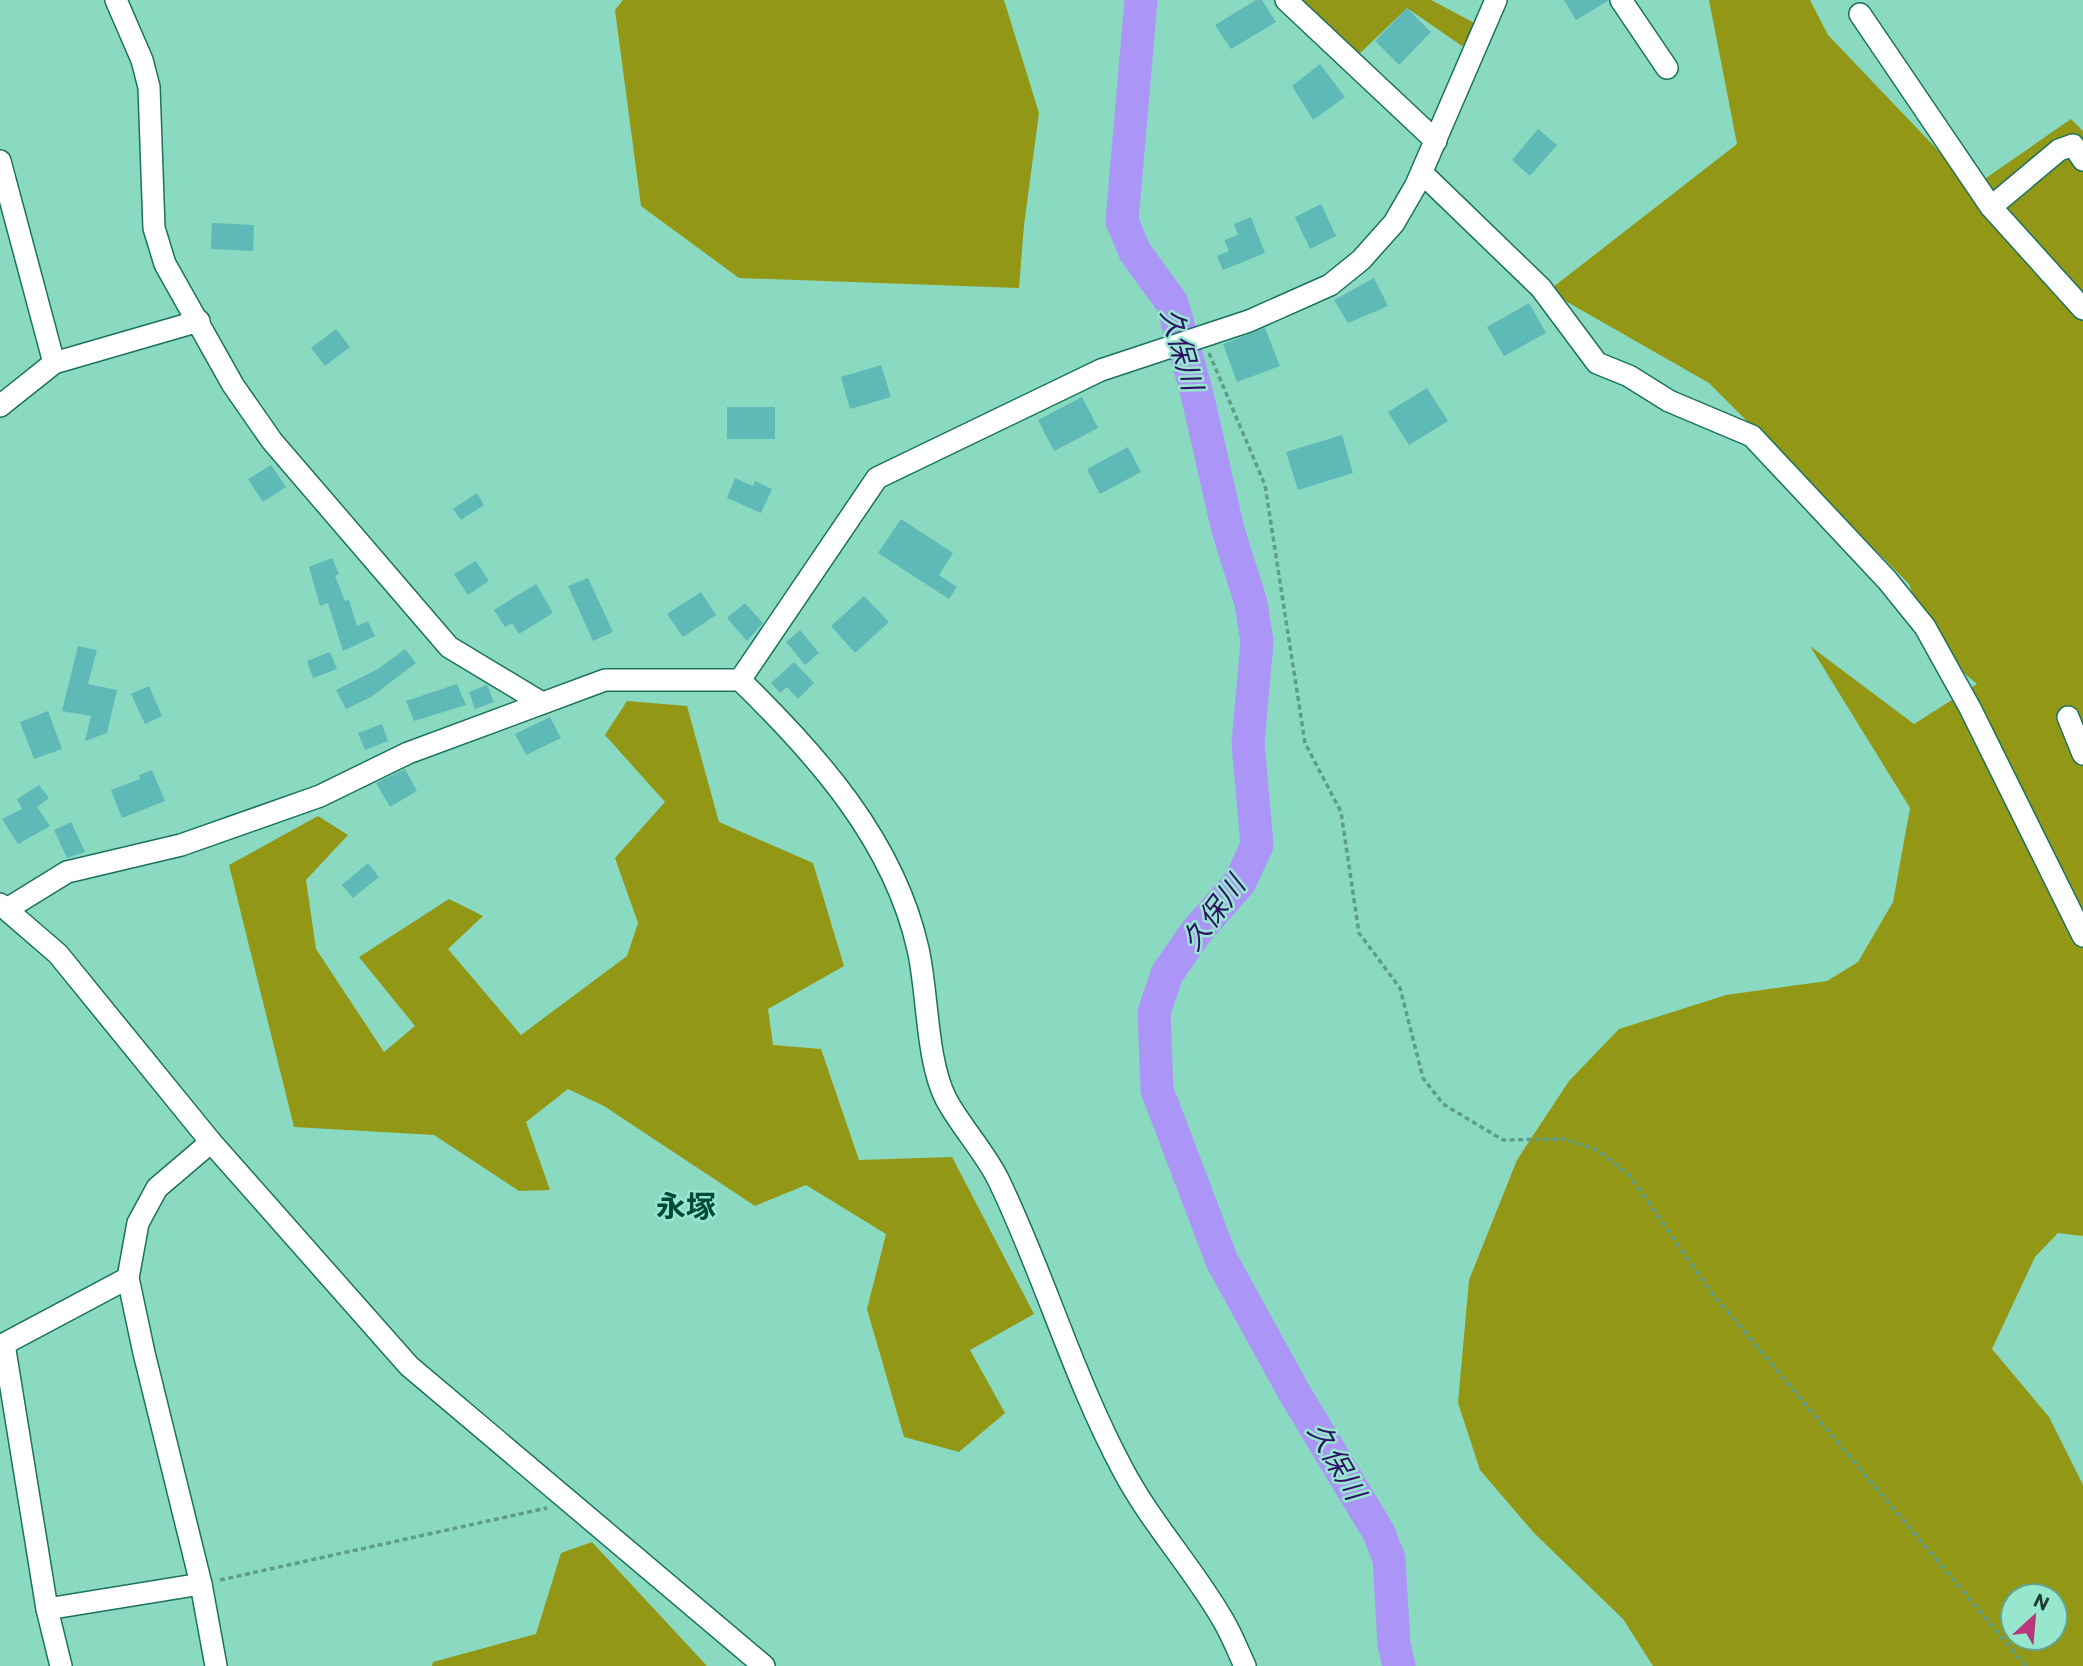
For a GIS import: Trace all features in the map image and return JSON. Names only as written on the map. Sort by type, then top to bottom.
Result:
[{"type":"street","points":[[116,0],[142,60],[149,87],[154,228],[165,264],[233,384],[272,441],[449,647],[542,703]]},
{"type":"street","points":[[1286,0],[1436,141]]},
{"type":"street","points":[[740,680],[877,478],[1101,370],[1202,338],[1330,285],[1361,260],[1394,223],[1422,173],[1496,0]]},
{"type":"street","points":[[1621,0],[1667,68]]},
{"type":"street","points":[[1860,14],[1991,207],[2083,309]]},
{"type":"street","points":[[1991,207],[2059,150],[2073,145],[2083,160]]},
{"type":"street","points":[[0,161],[54,363]]},
{"type":"street","points":[[1422,173],[1541,288],[1597,363],[1629,376],[1669,401],[1752,436],[1887,580],[1925,627],[1957,685],[2083,936]]},
{"type":"street","points":[[0,406],[54,363],[199,321]]},
{"type":"street","points":[[764,1666],[409,1366],[211,1142],[58,954],[3,906],[67,872],[206,836],[320,796],[408,753],[605,680],[740,680],[772,712],[846,799],[881,847],[918,947],[937,1071],[945,1097],[997,1177],[1043,1282],[1102,1431],[1139,1500],[1224,1620],[1245,1666]]},
{"type":"street","points":[[2068,717],[2083,754]]},
{"type":"street","points":[[211,1142],[157,1188],[138,1223],[128,1278],[201,1584],[216,1666]]},
{"type":"street","points":[[61,1666],[47,1609],[2,1344],[128,1278]]},
{"type":"street","points":[[47,1609],[201,1584]]},
{"type":"path","points":[[1202,338],[1265,485],[1304,743],[1341,812],[1359,933],[1400,988],[1423,1078],[1443,1104],[1503,1140],[1565,1139],[1597,1150],[1629,1175],[1711,1292],[2026,1666]]},
{"type":"path","points":[[201,1584],[570,1503]]},
{"type":"shaded area","points":[[623,0],[1004,0],[1039,113],[1024,225],[1019,288],[739,278],[641,206],[615,10]]},
{"type":"shaded area","points":[[1290,0],[1431,0],[1484,28],[1462,46],[1407,8],[1351,62]]},
{"type":"shaded area","points":[[1709,0],[1810,0],[1828,35],[1973,187],[2071,119],[2083,131],[2083,1236],[2058,1233],[2035,1257],[1992,1349],[2049,1417],[2083,1485],[2083,1666],[1653,1666],[1623,1619],[1534,1533],[1480,1470],[1458,1403],[1469,1280],[1517,1160],[1569,1081],[1619,1029],[1726,995],[1827,981],[1858,962],[1893,902],[1910,808],[1810,646],[1914,724],[1977,684],[1931,645],[1909,584],[1709,383],[1548,291],[1737,144]]},
{"type":"shaded area","points":[[627,701],[687,706],[719,822],[813,863],[844,966],[768,1009],[773,1045],[821,1049],[859,1160],[952,1157],[1034,1314],[970,1350],[1005,1413],[959,1452],[904,1437],[867,1309],[886,1234],[806,1185],[755,1206],[604,1106],[568,1089],[526,1122],[550,1190],[519,1191],[434,1135],[294,1127],[229,865],[318,816],[348,835],[306,880],[316,949],[384,1052],[415,1026],[359,957],[449,899],[483,916],[448,949],[521,1035],[627,956],[638,923],[615,858],[665,802],[605,735]]},
{"type":"shaded area","points":[[592,1542],[707,1666],[432,1666],[433,1662],[536,1634],[561,1553]]},
{"type":"building","points":[[1256,0],[1262,0],[1276,22],[1231,49],[1215,25]]},
{"type":"building","points":[[1564,0],[1608,0],[1608,1],[1576,20]]},
{"type":"building","points":[[1407,8],[1431,32],[1399,65],[1375,41]]},
{"type":"building","points":[[1320,64],[1345,97],[1313,120],[1292,86]]},
{"type":"building","points":[[1538,129],[1557,145],[1530,176],[1512,160]]},
{"type":"building","points":[[1321,204],[1336,236],[1310,249],[1295,217]]},
{"type":"building","points":[[1251,217],[1265,253],[1223,270],[1217,256],[1229,251],[1224,240],[1238,235],[1234,224]]},
{"type":"building","points":[[212,223],[254,225],[253,251],[211,249]]},
{"type":"building","points":[[1374,278],[1388,306],[1348,323],[1334,300]]},
{"type":"building","points":[[1529,303],[1546,333],[1504,356],[1487,327]]},
{"type":"building","points":[[1265,328],[1280,366],[1237,382],[1223,344]]},
{"type":"building","points":[[336,329],[350,347],[325,366],[311,348]]},
{"type":"building","points":[[881,365],[891,397],[850,409],[841,377]]},
{"type":"building","points":[[1427,388],[1448,421],[1409,445],[1388,412]]},
{"type":"building","points":[[1082,397],[1098,428],[1054,451],[1038,420]]},
{"type":"building","points":[[727,407],[775,407],[775,439],[727,439]]},
{"type":"building","points":[[1342,435],[1353,473],[1298,490],[1286,452]]},
{"type":"building","points":[[1128,447],[1141,472],[1100,494],[1087,469]]},
{"type":"building","points":[[271,465],[286,487],[263,502],[248,479]]},
{"type":"building","points":[[735,478],[753,486],[755,481],[772,489],[761,513],[727,498]]},
{"type":"building","points":[[477,493],[484,505],[461,520],[453,509]]},
{"type":"building","points":[[901,519],[953,553],[939,575],[957,587],[949,599],[878,553]]},
{"type":"building","points":[[332,558],[339,574],[335,576],[345,601],[349,600],[357,626],[368,621],[375,636],[343,651],[328,603],[320,606],[309,567]]},
{"type":"building","points":[[476,561],[489,581],[468,595],[454,574]]},
{"type":"building","points":[[588,578],[613,632],[593,641],[568,586]]},
{"type":"building","points":[[536,584],[553,613],[519,634],[512,623],[505,627],[494,610]]},
{"type":"building","points":[[701,592],[716,615],[683,637],[667,614]]},
{"type":"building","points":[[864,596],[889,622],[855,653],[831,626]]},
{"type":"building","points":[[745,603],[763,623],[747,641],[727,618]]},
{"type":"building","points":[[800,630],[819,653],[805,665],[786,642]]},
{"type":"building","points":[[78,646],[97,650],[88,684],[117,690],[107,733],[85,741],[91,716],[62,711]]},
{"type":"building","points":[[405,649],[416,663],[371,697],[346,709],[336,690],[378,669]]},
{"type":"building","points":[[330,652],[337,669],[313,678],[307,661]]},
{"type":"building","points":[[794,662],[814,683],[798,699],[787,687],[780,693],[771,683]]},
{"type":"building","points":[[457,684],[466,705],[414,721],[406,701]]},
{"type":"building","points":[[487,685],[494,702],[475,709],[469,692]]},
{"type":"building","points":[[149,686],[162,716],[145,724],[131,694]]},
{"type":"building","points":[[48,711],[62,749],[34,759],[20,722]]},
{"type":"building","points":[[550,717],[561,738],[526,755],[515,734]]},
{"type":"building","points":[[382,724],[388,741],[365,750],[358,733]]},
{"type":"building","points":[[405,769],[417,791],[390,807],[376,783]]},
{"type":"building","points":[[152,770],[165,801],[122,818],[111,790],[140,779],[139,775]]},
{"type":"building","points":[[39,785],[49,798],[37,807],[50,826],[18,844],[2,819],[22,809],[17,799]]},
{"type":"building","points":[[71,822],[85,852],[67,858],[54,830]]},
{"type":"building","points":[[368,863],[379,877],[353,898],[342,885]]},
{"type":"waterway","name":"久保川","points":[[1141,0],[1122,221],[1135,252],[1172,303],[1197,394],[1228,530],[1251,603],[1257,642],[1248,743],[1257,845],[1240,882],[1196,932],[1167,974],[1154,1012],[1157,1090],[1222,1261],[1294,1392],[1379,1533],[1389,1559],[1394,1644],[1399,1666]]},
{"type":"district","name":"永塚","points":[[686,1207]]}]
